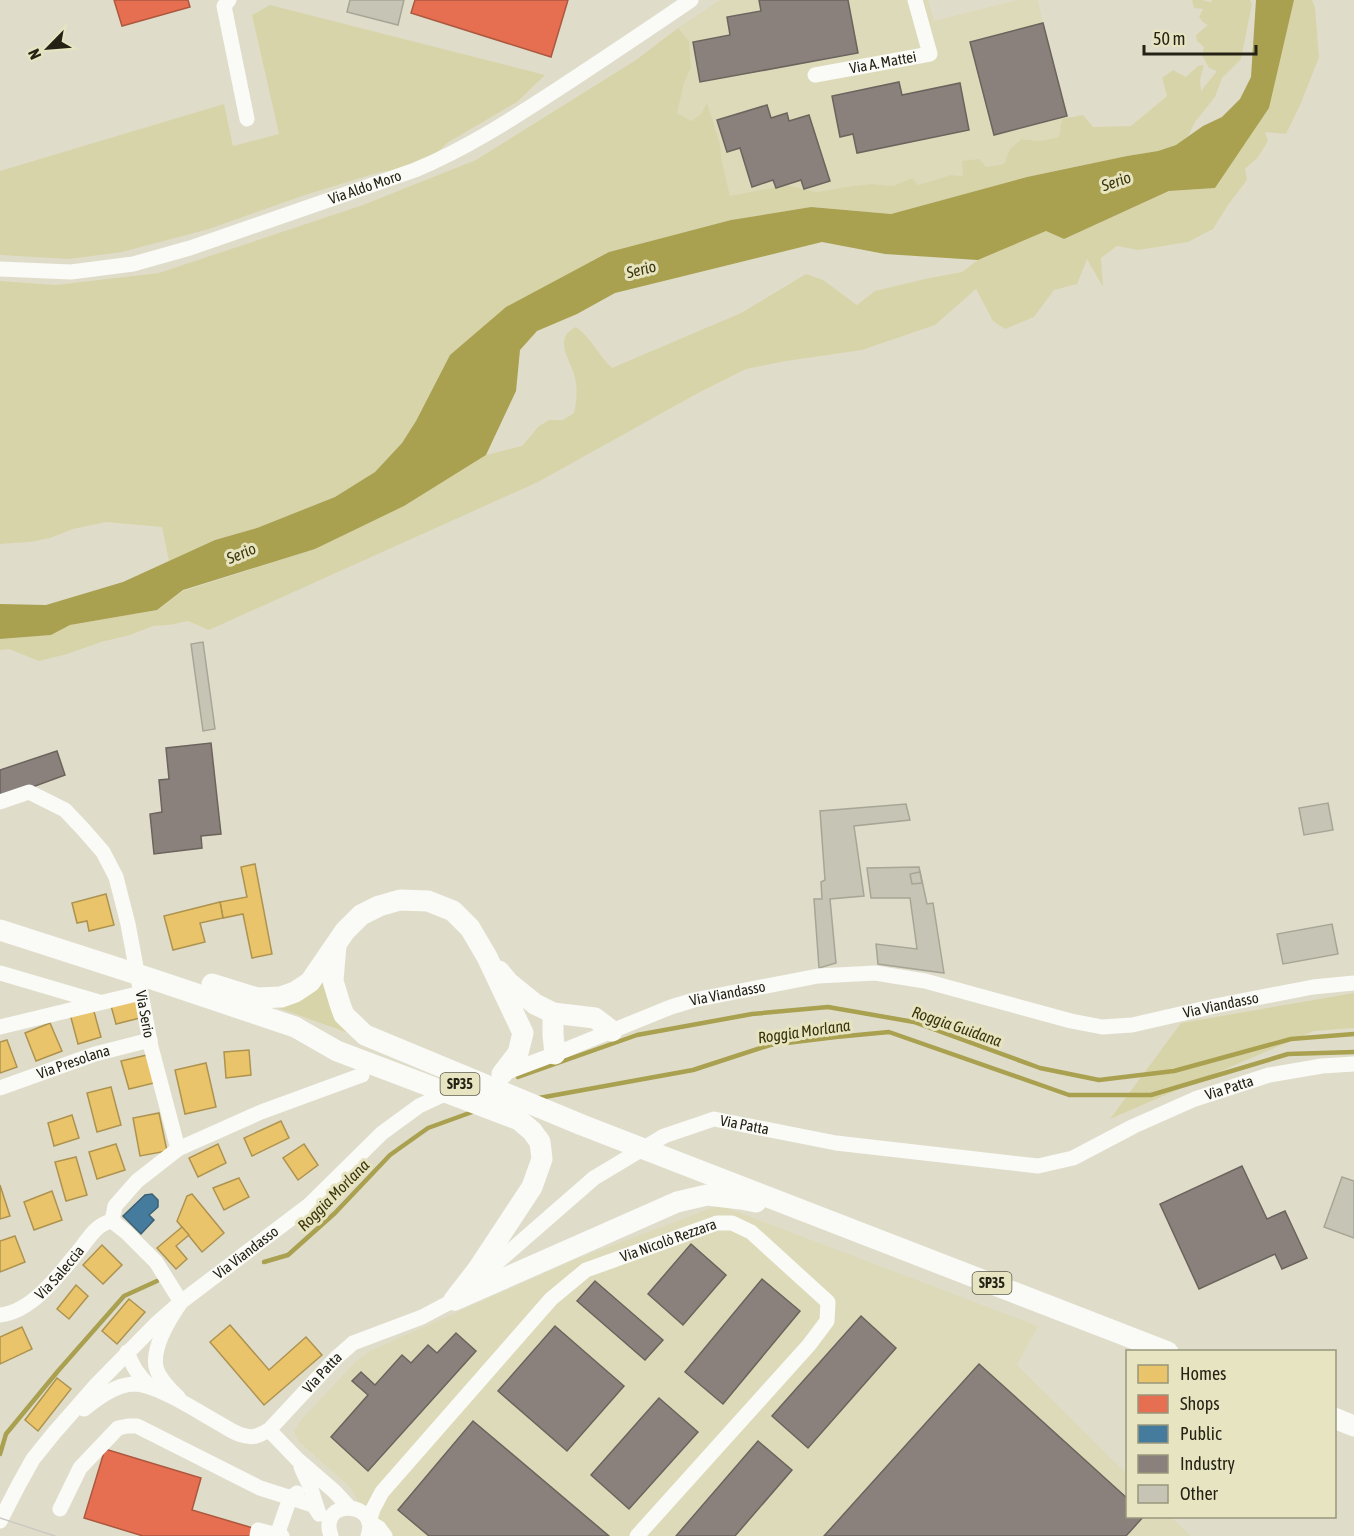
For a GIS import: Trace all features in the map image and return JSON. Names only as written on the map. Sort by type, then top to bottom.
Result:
[{"type":"highway","points":[[0,930],[111,959],[148,979],[257,998],[281,997],[295,992],[310,982],[345,931],[361,915],[379,906],[400,900],[428,901],[453,911],[470,928],[487,957],[523,1033],[539,1046],[555,1054]]},
{"type":"highway","points":[[336,945],[333,981],[340,1004],[344,1015],[365,1035],[582,1125]]},
{"type":"highway","points":[[487,957],[509,983],[535,1004],[553,1013],[595,1018],[612,1031]]},
{"type":"highway","name":"SP35","points":[[148,979],[295,1028],[337,1047],[582,1125],[1163,1350]]},
{"type":"highway","points":[[553,1013],[555,1054]]},
{"type":"highway","points":[[502,1074],[518,1053],[523,1033]]},
{"type":"highway","points":[[337,1047],[519,1120],[532,1131],[540,1142],[542,1159],[532,1187],[478,1269],[453,1300]]},
{"type":"highway","points":[[453,1300],[677,1202],[707,1195],[741,1198],[815,1215]]},
{"type":"highway","points":[[1336,1418],[1354,1426]]},
{"type":"street","points":[[229,0],[224,6],[247,119]]},
{"type":"street","name":"Via Aldo Moro","points":[[0,269],[71,272],[133,264],[190,248],[415,170],[476,141],[691,0]]},
{"type":"street","name":"Via A. Mattei","points":[[815,75],[930,54],[915,0]]},
{"type":"street","name":"Via Serio","points":[[0,802],[29,792],[65,810],[103,852],[116,877],[128,924],[148,979],[150,1040],[178,1149]]},
{"type":"street","points":[[0,973],[102,1003]]},
{"type":"street","name":"Via Viandasso","points":[[0,1521],[33,1459],[78,1404],[127,1352],[181,1302],[309,1205],[382,1132],[419,1106],[439,1096],[555,1054],[671,1007],[694,1000],[818,976],[875,973],[925,981],[1071,1022],[1102,1027],[1132,1025],[1313,987],[1354,983]]},
{"type":"street","points":[[0,1027],[102,1003],[148,979]]},
{"type":"street","name":"Via Presolana","points":[[0,1088],[95,1054],[150,1040]]},
{"type":"street","name":"Via Patta","points":[[269,1430],[336,1358],[353,1343],[422,1317],[453,1300],[594,1178],[664,1136],[714,1119],[836,1143],[1038,1166],[1073,1158],[1134,1126],[1195,1099],[1269,1075],[1322,1066],[1354,1064]]},
{"type":"street","points":[[156,1368],[163,1332],[181,1302],[156,1262],[112,1221],[115,1206],[136,1181],[178,1149],[261,1112],[362,1075]]},
{"type":"street","name":"Via Saleccia","points":[[0,1315],[6,1315],[36,1298],[61,1273],[93,1233],[103,1223],[112,1221]]},
{"type":"street","name":"Via Nicolò Rezzara","points":[[330,1533],[329,1523],[332,1515],[340,1509],[369,1502],[382,1492],[551,1299],[586,1270],[717,1223],[732,1223],[752,1232],[828,1302],[827,1321],[809,1345],[637,1536]]},
{"type":"street","points":[[127,1352],[156,1368],[172,1391],[188,1405]]},
{"type":"street","points":[[127,1352],[137,1373],[151,1387]]},
{"type":"street","points":[[54,1433],[97,1398],[114,1389],[133,1384],[151,1387],[241,1435],[257,1436],[269,1430],[297,1459],[363,1514],[368,1529],[379,1528],[385,1536]]},
{"type":"street","points":[[60,1509],[80,1468],[118,1428],[128,1425],[137,1426],[260,1488],[293,1496],[313,1505],[330,1533]]},
{"type":"street","points":[[297,1459],[309,1482],[318,1512]]},
{"type":"street","points":[[309,1482],[328,1486]]},
{"type":"street","points":[[257,1536],[258,1530],[279,1535],[293,1496],[309,1482]]},
{"type":"street","name":"Via Nicolò Rezzara","points":[[368,1529],[373,1509],[382,1492]]},
{"type":"shaded area","points":[[720,0],[928,0],[934,21],[1018,0],[1038,0],[1069,118],[1062,120],[1059,137],[1040,141],[1020,139],[1010,149],[1004,164],[985,167],[963,176],[951,175],[918,185],[911,179],[893,186],[872,184],[816,192],[786,185],[730,196],[720,144],[707,104],[701,114],[691,121],[676,113],[684,83],[691,68],[689,41],[678,28]]},
{"type":"shaded area","points":[[1192,0],[1211,2],[1212,0],[1250,0],[1252,4],[1241,59],[1222,78],[1215,97],[1195,122],[1187,138],[1176,145],[1158,151],[1027,177],[891,214],[811,207],[731,220],[609,252],[450,355],[402,443],[375,472],[335,497],[257,528],[215,540],[169,561],[162,527],[106,522],[73,529],[50,538],[0,544],[0,281],[56,285],[159,273],[363,205],[476,160],[636,60],[678,28],[689,41],[691,68],[684,83],[677,113],[691,121],[701,114],[707,103],[720,144],[730,196],[786,185],[816,192],[872,184],[893,186],[912,178],[918,185],[951,175],[963,176],[962,161],[979,159],[986,167],[1004,164],[1010,149],[1021,139],[1040,141],[1059,137],[1062,119],[1083,115],[1093,127],[1131,126],[1167,96],[1162,78],[1173,70],[1186,77],[1198,66],[1204,65],[1200,80],[1201,91],[1217,71],[1209,68],[1202,55],[1204,47],[1197,41],[1196,35],[1208,25],[1199,17],[1203,9],[1194,8]]},
{"type":"shaded area","points":[[1294,0],[1312,0],[1315,8],[1319,57],[1286,134],[1265,132],[1268,141],[1258,157],[1245,169],[1247,180],[1213,229],[1188,242],[1138,250],[1117,246],[1101,258],[1103,287],[1087,259],[1077,284],[1054,290],[1034,317],[1005,329],[993,321],[976,289],[935,325],[862,350],[746,369],[698,393],[538,482],[209,630],[188,621],[153,626],[130,635],[39,661],[9,649],[0,650],[0,639],[51,635],[70,625],[157,610],[183,591],[315,549],[404,506],[486,455],[522,446],[539,426],[549,420],[563,420],[574,413],[576,384],[564,349],[564,342],[569,332],[576,327],[612,368],[741,313],[806,274],[823,280],[857,305],[875,291],[962,272],[978,260],[1046,231],[1064,239],[1170,191],[1215,188],[1269,108]]},
{"type":"shaded area","points":[[270,5],[545,75],[517,102],[447,143],[422,167],[380,172],[302,196],[209,229],[122,252],[69,259],[0,255],[0,171],[224,104],[233,146],[279,134],[252,15]]},
{"type":"shaded area","points":[[326,970],[357,1036],[270,1005]]},
{"type":"shaded area","points":[[1354,993],[1354,1028],[1314,1031],[1110,1119],[1181,1023]]},
{"type":"shaded area","points":[[719,1205],[1038,1326],[1017,1365],[1126,1473],[1126,1518],[1172,1518],[1191,1536],[367,1536],[363,1514],[351,1488],[299,1442],[294,1432],[301,1420],[356,1361],[370,1351],[574,1260]]},
{"type":"water","name":"Serio","points":[[1256,0],[1294,0],[1269,108],[1215,188],[1169,191],[1064,239],[1046,231],[978,260],[885,254],[822,242],[615,293],[577,314],[537,331],[520,350],[516,391],[486,455],[404,506],[315,549],[183,590],[157,610],[70,625],[51,635],[0,639],[0,604],[46,605],[123,582],[215,540],[257,528],[335,497],[375,472],[402,443],[450,355],[506,307],[609,252],[731,220],[811,207],[891,214],[1027,177],[1158,151],[1176,145],[1203,126],[1222,117],[1240,99],[1251,77]]},
{"type":"building: Homes","points":[[255,864],[272,954],[252,958],[243,914],[223,918],[220,902],[247,897],[241,867]]},
{"type":"building: Homes","points":[[106,894],[114,925],[89,931],[87,921],[77,923],[72,903]]},
{"type":"building: Homes","points":[[220,902],[223,918],[200,923],[205,942],[173,950],[164,916]]},
{"type":"building: Homes","points":[[134,996],[140,1018],[116,1024],[110,1002]]},
{"type":"building: Homes","points":[[93,1008],[101,1037],[78,1044],[70,1014]]},
{"type":"building: Homes","points":[[50,1023],[62,1051],[36,1061],[25,1033]]},
{"type":"building: Homes","points":[[7,1040],[17,1067],[0,1073],[0,1042]]},
{"type":"building: Homes","points":[[249,1050],[251,1075],[226,1078],[224,1052]]},
{"type":"building: Homes","points":[[147,1055],[154,1083],[129,1089],[121,1061]]},
{"type":"building: Homes","points":[[206,1063],[216,1107],[185,1114],[175,1070]]},
{"type":"building: Homes","points":[[111,1087],[121,1125],[97,1132],[87,1093]]},
{"type":"building: Homes","points":[[159,1113],[167,1151],[140,1156],[133,1118]]},
{"type":"building: Homes","points":[[72,1115],[79,1138],[54,1146],[48,1123]]},
{"type":"building: Homes","points":[[281,1121],[289,1138],[252,1156],[244,1138]]},
{"type":"building: Homes","points":[[116,1144],[125,1170],[97,1179],[89,1152]]},
{"type":"building: Homes","points":[[218,1144],[226,1163],[198,1177],[189,1158]]},
{"type":"building: Homes","points":[[304,1144],[318,1165],[298,1180],[283,1158]]},
{"type":"building: Homes","points":[[76,1157],[87,1195],[66,1201],[55,1162]]},
{"type":"building: Homes","points":[[239,1178],[249,1197],[224,1210],[213,1188]]},
{"type":"building: Homes","points":[[0,1185],[10,1216],[0,1219]]},
{"type":"building: Homes","points":[[52,1191],[62,1220],[34,1230],[24,1202]]},
{"type":"building: Homes","points":[[192,1194],[224,1233],[202,1252],[177,1221],[187,1196]]},
{"type":"building: Homes","points":[[182,1227],[189,1235],[176,1246],[187,1259],[176,1269],[157,1248]]},
{"type":"building: Homes","points":[[15,1236],[25,1262],[0,1272],[0,1241]]},
{"type":"building: Homes","points":[[102,1245],[122,1265],[103,1284],[83,1265]]},
{"type":"building: Homes","points":[[76,1285],[88,1296],[69,1319],[57,1309]]},
{"type":"building: Homes","points":[[129,1299],[145,1312],[117,1344],[102,1331]]},
{"type":"building: Homes","points":[[230,1325],[269,1370],[306,1337],[322,1355],[264,1405],[210,1342]]},
{"type":"building: Homes","points":[[22,1327],[32,1349],[0,1364],[0,1337]]},
{"type":"building: Homes","points":[[57,1378],[71,1389],[38,1431],[25,1420]]},
{"type":"building: Shops","points":[[114,0],[188,0],[190,7],[122,26]]},
{"type":"building: Shops","points":[[415,0],[568,0],[551,57],[411,13]]},
{"type":"building: Shops","points":[[105,1449],[201,1478],[192,1510],[253,1528],[251,1536],[143,1536],[84,1518]]},
{"type":"building: Public","points":[[152,1194],[158,1200],[158,1207],[149,1215],[154,1220],[141,1234],[123,1216],[145,1195]]},
{"type":"building: Industry","points":[[759,0],[848,0],[858,53],[700,82],[693,42],[730,35],[727,17],[761,11]]},
{"type":"building: Industry","points":[[1043,23],[1067,116],[994,135],[970,42]]},
{"type":"building: Industry","points":[[899,82],[902,95],[960,83],[969,130],[857,153],[853,134],[840,137],[832,96]]},
{"type":"building: Industry","points":[[767,105],[771,118],[787,113],[789,121],[809,115],[830,181],[804,189],[801,180],[776,188],[773,180],[752,187],[740,148],[727,152],[717,120]]},
{"type":"building: Industry","points":[[211,743],[221,834],[201,836],[202,848],[154,854],[150,814],[162,812],[159,780],[169,779],[166,748]]},
{"type":"building: Industry","points":[[57,751],[65,775],[0,799],[0,770]]},
{"type":"building: Industry","points":[[1242,1166],[1267,1219],[1285,1211],[1307,1258],[1282,1269],[1275,1254],[1199,1289],[1160,1204]]},
{"type":"building: Industry","points":[[691,1244],[726,1275],[683,1325],[648,1294]]},
{"type":"building: Industry","points":[[762,1279],[800,1311],[723,1404],[685,1372]]},
{"type":"building: Industry","points":[[595,1281],[663,1340],[645,1360],[577,1301]]},
{"type":"building: Industry","points":[[861,1316],[896,1348],[808,1448],[772,1416]]},
{"type":"building: Industry","points":[[555,1326],[624,1386],[567,1451],[498,1391]]},
{"type":"building: Industry","points":[[456,1333],[476,1351],[368,1471],[331,1437],[368,1395],[352,1381],[361,1372],[375,1385],[402,1355],[411,1363],[428,1345],[437,1353]]},
{"type":"building: Industry","points":[[979,1364],[1126,1497],[1126,1518],[1142,1518],[1126,1536],[824,1536]]},
{"type":"building: Industry","points":[[659,1398],[698,1432],[629,1509],[591,1475]]},
{"type":"building: Industry","points":[[473,1421],[609,1536],[429,1536],[398,1510]]},
{"type":"building: Industry","points":[[758,1441],[792,1470],[735,1536],[676,1536]]},
{"type":"building: Other","points":[[350,0],[404,0],[398,25],[347,12]]},
{"type":"building: Other","points":[[203,642],[215,729],[203,731],[191,644]]},
{"type":"building: Other","points":[[1328,803],[1333,830],[1304,835],[1299,808]]},
{"type":"building: Other","points":[[906,804],[910,820],[854,826],[864,896],[830,899],[836,963],[819,968],[814,899],[822,899],[821,882],[825,880],[820,811]]},
{"type":"building: Other","points":[[919,867],[927,904],[933,903],[944,973],[878,964],[876,944],[917,949],[910,898],[871,898],[867,868]]},
{"type":"building: Other","points":[[920,872],[922,883],[912,884],[910,874]]},
{"type":"building: Other","points":[[1332,924],[1338,954],[1283,964],[1277,934]]},
{"type":"building: Other","points":[[1342,1177],[1354,1181],[1354,1238],[1324,1227]]},
{"type":"waterway","name":"Roggia Guidana","points":[[518,1077],[637,1035],[752,1014],[828,1007],[914,1022],[1040,1068],[1099,1080],[1174,1071],[1291,1039],[1354,1034]]},
{"type":"waterway","name":"Roggia Morlana","points":[[539,1098],[693,1070],[770,1045],[889,1032],[1069,1095],[1151,1095],[1288,1054],[1354,1052]]},
{"type":"waterway","name":"Roggia Morlana","points":[[264,1262],[288,1255],[335,1213],[390,1155],[428,1128],[475,1111]]},
{"type":"waterway","name":"Roggia Morlana","points":[[0,1454],[6,1434],[124,1296],[157,1281]]},
{"type":"tram line","points":[[0,1518],[55,1536]]}]
